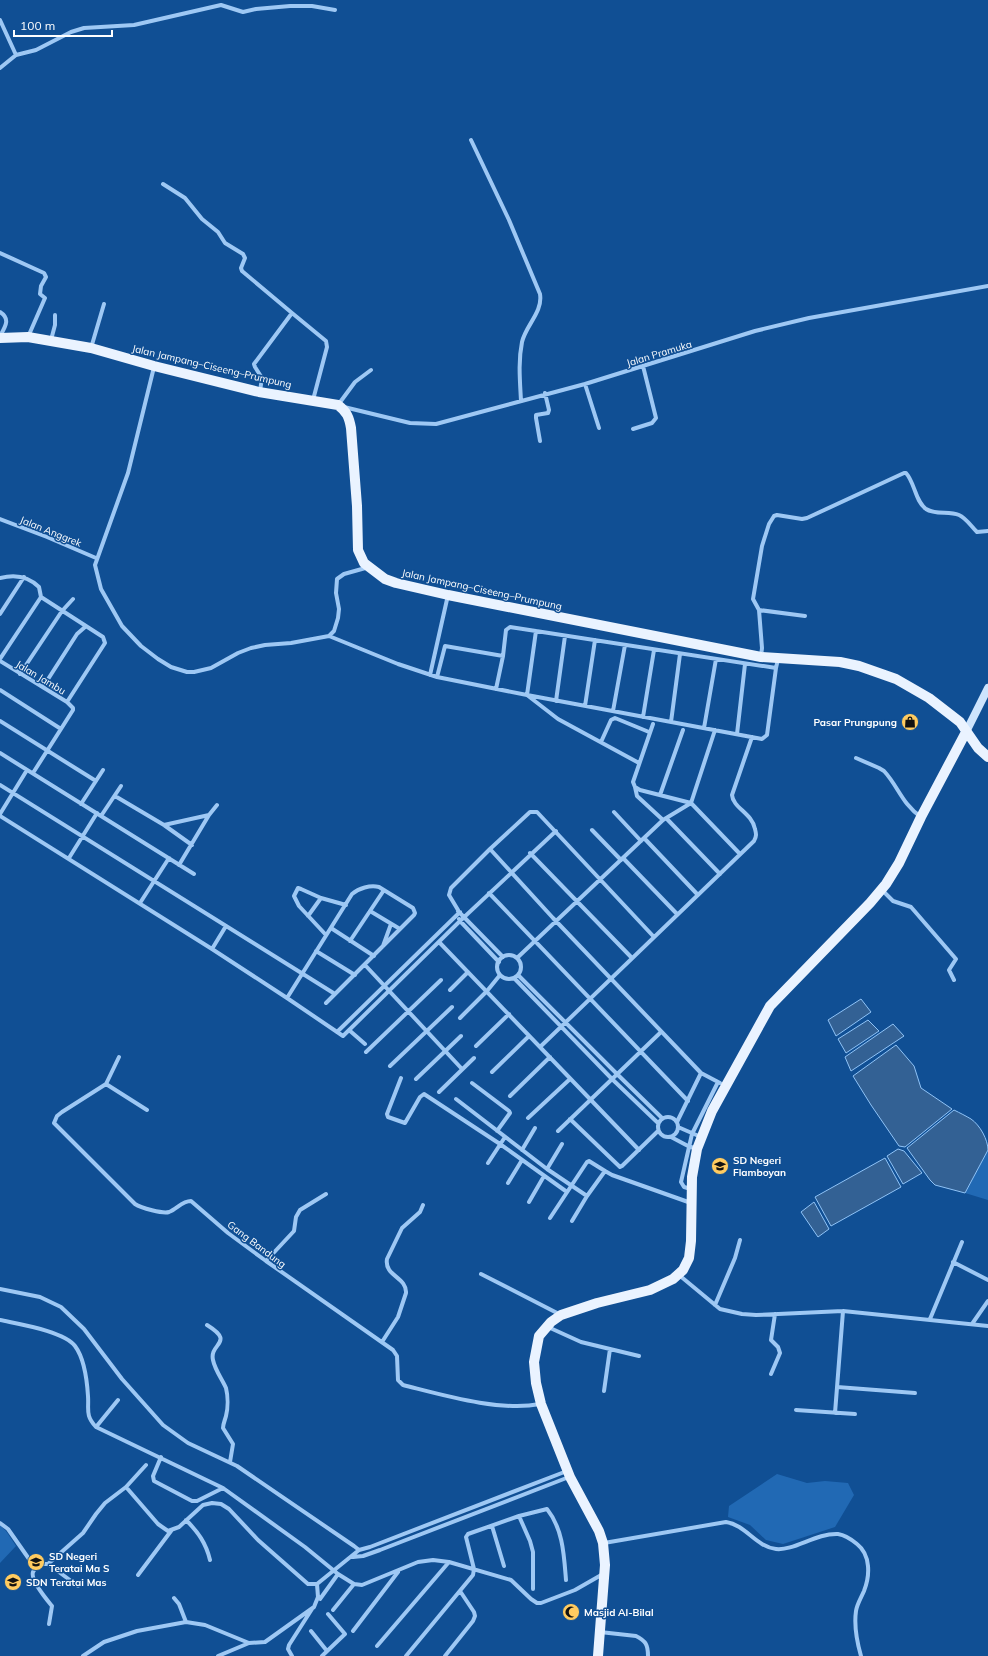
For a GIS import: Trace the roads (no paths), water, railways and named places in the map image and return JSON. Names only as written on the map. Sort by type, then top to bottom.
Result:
[{"type":"main road","name":"Jalan Jampang–Ciseeng–Prumpung","points":[[0,337],[28,337],[91,348],[154,366],[260,392],[338,406],[346,412],[350,422],[358,506],[358,550],[364,563],[385,579],[448,595],[761,656],[777,663],[840,662],[859,666],[896,679],[929,698],[960,722],[978,748],[988,757]]},
{"type":"main road","points":[[598,1656],[605,1572],[603,1543],[600,1531],[568,1474],[541,1404],[536,1382],[534,1362],[540,1336],[555,1318],[561,1315],[662,1286],[679,1275],[686,1264],[690,1248],[693,1148],[697,1136],[712,1111],[722,1084],[770,1006],[882,889],[899,863],[921,817],[988,688]]},
{"type":"street","points":[[0,68],[16,55],[36,50],[71,32],[84,28],[134,24],[221,5],[243,12],[256,9],[290,6],[312,6],[335,10]]},
{"type":"street","points":[[0,20],[16,55]]},
{"type":"street","points":[[471,140],[509,220],[541,299],[539,307],[526,329],[521,348],[519,360],[521,401]]},
{"type":"street","points":[[163,184],[185,198],[202,219],[218,232],[226,243],[243,254],[245,258],[241,268],[242,271],[326,341],[327,347],[313,401]]},
{"type":"street","points":[[0,253],[44,273],[46,276],[41,286],[40,294],[45,298],[28,337]]},
{"type":"street","name":"Jalan Pramuka","points":[[338,406],[410,423],[436,424],[546,393],[585,384],[756,331],[809,318],[988,286]]},
{"type":"street","points":[[91,348],[104,304]]},
{"type":"street","points":[[0,312],[6,317],[7,321],[0,337]]},
{"type":"street","points":[[260,392],[262,378],[256,370],[254,364],[292,313]]},
{"type":"street","points":[[51,342],[55,325],[55,315]]},
{"type":"street","points":[[154,366],[128,473],[96,558],[96,570],[101,589],[116,618],[141,646],[171,667],[187,672],[194,672],[211,668],[238,653],[251,648],[329,636],[430,675],[437,676],[496,689],[556,701],[762,739],[767,735],[777,663],[745,664],[536,631],[508,628],[506,630],[503,656],[496,689]]},
{"type":"street","points":[[633,429],[652,423],[656,418],[643,366]]},
{"type":"street","points":[[338,406],[355,382],[371,370]]},
{"type":"street","points":[[585,384],[599,428]]},
{"type":"street","points":[[540,441],[536,415],[548,413],[549,410],[546,393]]},
{"type":"street","points":[[761,656],[762,648],[759,610],[753,599],[762,546],[769,524],[774,516],[777,515],[802,519],[807,518],[904,473],[910,477],[921,503],[926,509],[958,514],[963,517],[977,532],[988,531]]},
{"type":"street","name":"Jalan Anggrek","points":[[0,519],[53,539],[96,558]]},
{"type":"street","points":[[329,636],[334,631],[338,618],[339,609],[336,593],[339,577],[344,574],[369,567]]},
{"type":"street","points":[[0,578],[11,576],[24,577],[39,587],[41,597],[0,660]]},
{"type":"street","points":[[0,614],[24,577]]},
{"type":"street","points":[[430,675],[448,595]]},
{"type":"street","points":[[41,597],[85,627],[103,637],[105,643],[67,702]]},
{"type":"street","points":[[20,674],[62,611],[72,599]]},
{"type":"street","points":[[759,610],[805,616]]},
{"type":"street","points":[[43,687],[77,634],[85,627]]},
{"type":"street","points":[[527,695],[536,631]]},
{"type":"street","points":[[556,701],[565,636]]},
{"type":"street","points":[[585,706],[594,640]]},
{"type":"street","points":[[613,711],[624,645]]},
{"type":"street","points":[[437,676],[445,646],[503,656]]},
{"type":"street","points":[[643,717],[654,650]]},
{"type":"street","points":[[670,722],[680,654]]},
{"type":"street","points":[[704,728],[716,659]]},
{"type":"street","name":"Jalan Jambu","points":[[0,660],[20,674],[67,702],[73,708],[61,729]]},
{"type":"street","points":[[737,734],[745,664]]},
{"type":"street","points":[[0,690],[61,729],[33,773]]},
{"type":"street","points":[[527,695],[558,719],[639,763]]},
{"type":"street","points":[[601,742],[611,720],[615,718],[649,732]]},
{"type":"street","points":[[0,721],[96,781]]},
{"type":"street","points":[[653,724],[633,782],[637,796],[665,819],[720,874]]},
{"type":"street","points":[[660,795],[683,730]]},
{"type":"street","points":[[517,958],[536,942],[665,819],[691,803],[715,730]]},
{"type":"street","points":[[540,1047],[754,841],[756,834],[752,819],[734,801],[732,795],[752,737]]},
{"type":"street","points":[[0,753],[194,874]]},
{"type":"street","points":[[856,758],[884,771],[904,801],[921,817]]},
{"type":"street","points":[[27,770],[0,815],[212,949],[343,1036],[510,872],[556,831]]},
{"type":"street","points":[[82,804],[103,770]]},
{"type":"street","points":[[0,784],[335,994]]},
{"type":"street","points":[[68,858],[121,786]]},
{"type":"street","points":[[635,787],[640,790],[691,803],[740,854]]},
{"type":"street","points":[[115,796],[164,825],[192,845]]},
{"type":"street","points":[[179,865],[209,815],[217,805]]},
{"type":"street","points":[[499,962],[460,921],[458,913],[449,895],[451,888],[530,812],[537,812],[556,831],[654,937]]},
{"type":"street","points":[[614,812],[698,895]]},
{"type":"street","points":[[164,825],[209,815]]},
{"type":"street","points":[[592,830],[677,914]]},
{"type":"street","points":[[490,849],[556,922],[701,1073],[722,1084]]},
{"type":"street","points":[[530,853],[632,958]]},
{"type":"street","points":[[140,903],[168,858]]},
{"type":"street","points":[[287,998],[326,935],[356,891],[374,886],[384,890],[415,910],[414,915],[326,1003]]},
{"type":"street","points":[[326,935],[299,906],[294,896],[296,890],[298,888],[321,898],[346,905]]},
{"type":"street","points":[[882,889],[893,900],[908,904],[956,959],[949,970],[954,980]]},
{"type":"street","points":[[350,941],[384,890]]},
{"type":"street","points":[[489,893],[688,1101]]},
{"type":"street","points":[[308,916],[321,898]]},
{"type":"street","points":[[370,911],[400,929]]},
{"type":"street","points":[[458,913],[464,917],[503,957]]},
{"type":"street","points":[[337,1032],[458,913]]},
{"type":"street","points":[[381,949],[391,924]]},
{"type":"street","points":[[212,949],[226,926]]},
{"type":"street","points":[[331,928],[374,956]]},
{"type":"street","points":[[439,942],[639,1150]]},
{"type":"street","points":[[316,952],[355,975]]},
{"type":"street","points":[[508,956],[517,958],[521,966],[518,975],[509,979],[500,975],[498,971],[499,962],[503,957],[508,956]]},
{"type":"street","points":[[365,965],[462,1069]]},
{"type":"street","points":[[450,990],[468,972]]},
{"type":"street","points":[[460,1018],[487,991],[500,975]]},
{"type":"street","points":[[518,975],[662,1118]]},
{"type":"street","points":[[514,978],[612,1079],[658,1123]]},
{"type":"street","points":[[366,1052],[441,980]]},
{"type":"street","points":[[390,1066],[452,1007]]},
{"type":"street","points":[[476,1046],[509,1014]]},
{"type":"street","points":[[349,1030],[365,1044]]},
{"type":"street","points":[[558,1131],[661,1032]]},
{"type":"street","points":[[416,1079],[461,1036]]},
{"type":"street","points":[[492,1072],[529,1036]]},
{"type":"street","points":[[119,1057],[106,1084],[147,1110]]},
{"type":"street","points":[[510,1096],[550,1057]]},
{"type":"street","points":[[439,1092],[474,1058]]},
{"type":"street","points":[[677,1122],[701,1073]]},
{"type":"street","points":[[402,1078],[387,1114],[388,1117],[403,1124],[406,1123],[420,1096],[424,1094],[500,1144],[567,1192]]},
{"type":"street","points":[[528,1118],[570,1078]]},
{"type":"street","points":[[472,1083],[510,1112],[498,1131]]},
{"type":"street","name":"Gang Bandung","points":[[106,1084],[62,1112],[54,1120],[55,1125],[138,1206],[145,1209],[167,1212],[186,1201],[191,1201],[228,1233],[382,1342],[395,1353],[398,1380],[403,1385],[457,1398],[503,1406],[526,1407],[541,1404]]},
{"type":"street","points":[[456,1099],[547,1169],[570,1186],[587,1196]]},
{"type":"street","points":[[671,1137],[676,1133],[678,1127],[677,1122],[670,1116],[662,1118],[658,1123],[658,1130],[663,1136],[671,1137],[693,1148]]},
{"type":"street","points":[[570,1119],[620,1167],[658,1130]]},
{"type":"street","points":[[678,1127],[697,1136]]},
{"type":"street","points":[[522,1150],[535,1128]]},
{"type":"street","points":[[488,1163],[505,1137]]},
{"type":"street","points":[[547,1169],[562,1144]]},
{"type":"street","points":[[508,1183],[522,1160]]},
{"type":"street","points":[[550,1218],[570,1186],[589,1161],[612,1175],[692,1203]]},
{"type":"street","points":[[572,1221],[587,1196],[605,1171]]},
{"type":"street","points":[[529,1202],[544,1176]]},
{"type":"street","points":[[266,1261],[294,1231],[296,1217],[300,1210],[326,1194]]},
{"type":"street","points":[[382,1342],[398,1317],[406,1293],[403,1283],[389,1271],[386,1264],[387,1259],[402,1228],[420,1212],[423,1205]]},
{"type":"street","points":[[715,1305],[735,1258],[740,1240]]},
{"type":"street","points":[[930,1319],[962,1242]]},
{"type":"street","points":[[953,1262],[988,1280]]},
{"type":"street","points":[[481,1274],[561,1315]]},
{"type":"street","points":[[679,1275],[715,1305],[725,1310],[742,1314],[756,1315],[843,1311],[988,1326]]},
{"type":"street","points":[[0,1289],[40,1297],[61,1307],[84,1329],[122,1379],[163,1425],[188,1443],[230,1462],[359,1550]]},
{"type":"street","points":[[972,1324],[988,1301]]},
{"type":"street","points":[[835,1413],[843,1311]]},
{"type":"street","points":[[771,1374],[780,1353],[778,1347],[771,1340],[775,1314]]},
{"type":"street","points":[[0,1320],[53,1333],[74,1344],[79,1351],[87,1382],[88,1418],[96,1427],[107,1434],[161,1457],[223,1488],[281,1529],[338,1574],[354,1584],[362,1585],[426,1560],[449,1562],[511,1580],[530,1599],[541,1603],[575,1590],[605,1572]]},
{"type":"street","points":[[206,1325],[218,1332],[220,1336],[220,1341],[213,1360],[226,1390],[227,1413],[223,1428],[233,1444],[230,1462]]},
{"type":"street","points":[[547,1326],[581,1342],[639,1356]]},
{"type":"street","points":[[604,1391],[610,1349]]},
{"type":"street","points":[[837,1387],[914,1393]]},
{"type":"street","points":[[96,1427],[118,1400]]},
{"type":"street","points":[[796,1410],[855,1414]]},
{"type":"street","points":[[161,1457],[153,1476],[154,1481],[192,1501],[197,1501],[223,1488]]},
{"type":"street","points":[[48,1564],[83,1532],[105,1503],[126,1487],[146,1465]]},
{"type":"street","points":[[126,1487],[162,1527],[168,1531],[179,1527],[203,1505],[216,1503],[225,1506],[258,1540],[308,1584],[317,1584],[359,1550],[568,1474]]},
{"type":"street","points":[[352,1556],[363,1556],[380,1550],[568,1474]]},
{"type":"street","points":[[406,1656],[473,1575],[474,1569],[466,1537],[468,1534],[519,1516],[544,1509],[548,1510],[557,1527],[564,1550],[566,1580]]},
{"type":"street","points":[[519,1516],[533,1552],[533,1589]]},
{"type":"street","points":[[186,1520],[201,1537],[207,1548],[210,1560]]},
{"type":"street","points":[[603,1543],[726,1522],[736,1524],[768,1547],[777,1549],[785,1548],[826,1535],[839,1534],[846,1536],[860,1546],[867,1558],[868,1576],[858,1606],[856,1619],[861,1656]]},
{"type":"street","points":[[0,1523],[8,1529],[29,1559],[36,1564],[48,1564],[78,1586]]},
{"type":"street","points":[[492,1526],[504,1566]]},
{"type":"street","points":[[138,1575],[172,1530]]},
{"type":"street","points":[[377,1646],[449,1562]]},
{"type":"street","points":[[36,1564],[33,1572],[33,1578],[52,1606],[49,1624]]},
{"type":"street","points":[[353,1631],[398,1572]]},
{"type":"street","points":[[320,1599],[338,1574]]},
{"type":"street","points":[[292,1656],[288,1649],[289,1645],[314,1607],[318,1597],[317,1584]]},
{"type":"street","points":[[333,1610],[354,1584]]},
{"type":"street","points":[[444,1656],[473,1621],[475,1616],[474,1612],[460,1591]]},
{"type":"street","points":[[174,1598],[179,1604],[186,1622]]},
{"type":"street","points":[[218,1656],[249,1643],[265,1642],[314,1607]]},
{"type":"street","points":[[322,1656],[345,1634],[328,1614]]},
{"type":"street","points":[[83,1656],[104,1642],[137,1631],[186,1622],[205,1625],[249,1643]]},
{"type":"street","points":[[311,1631],[327,1651]]},
{"type":"street","points":[[600,1632],[636,1636],[647,1645],[648,1656]]},
{"type":"place","name":"Pasar Prungpung","points":[[910,722]]},
{"type":"place","name":"SD Negeri Flamboyan","points":[[720,1166]]},
{"type":"place","name":"SD Negeri Teratai Ma S","points":[[36,1562]]},
{"type":"place","name":"SDN Teratai Mas","points":[[13,1582]]},
{"type":"place","name":"Masjid Al-Bilal","points":[[571,1612]]}]
